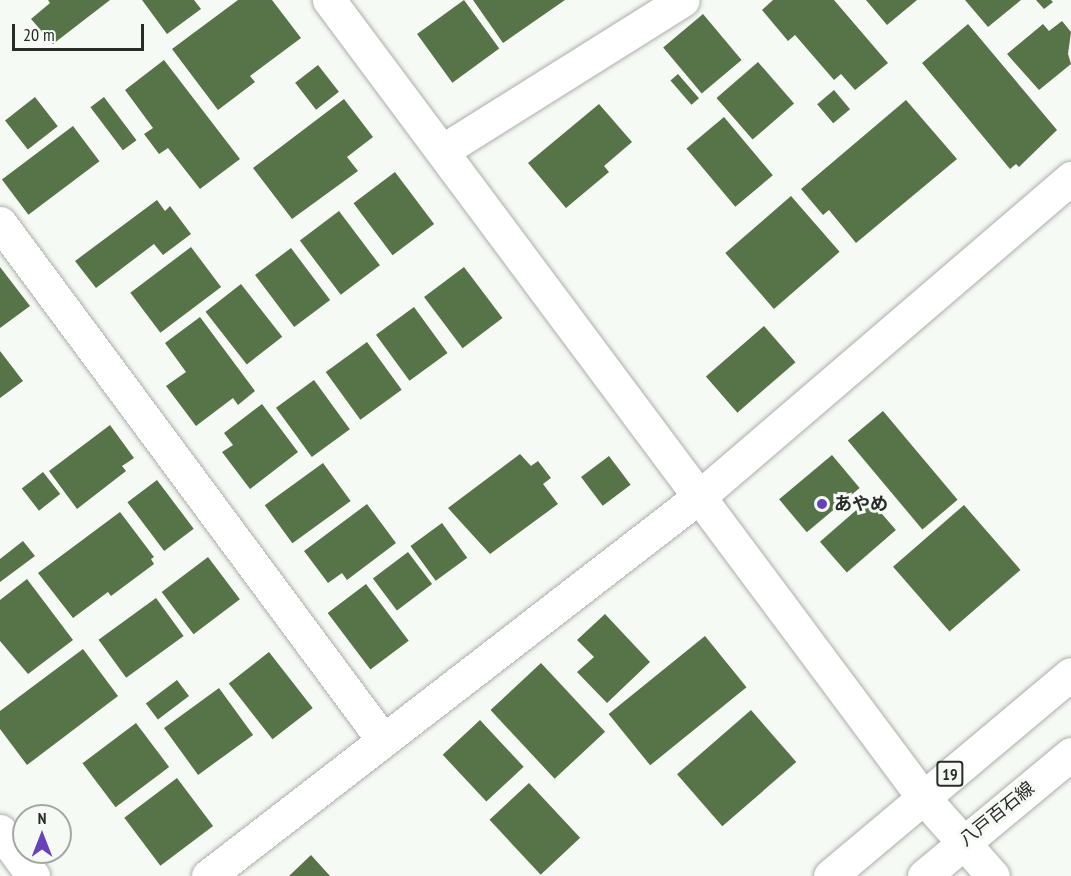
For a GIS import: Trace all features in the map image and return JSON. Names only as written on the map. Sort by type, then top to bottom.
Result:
[{"type":"street","points":[[329,0],[922,796],[993,876]]},
{"type":"street","points":[[442,150],[683,0]]},
{"type":"street","points":[[208,876],[700,496],[1071,178]]},
{"type":"street","points":[[0,223],[383,740]]},
{"type":"street","name":"19","points":[[830,876],[922,796],[1071,674]]},
{"type":"street","name":"八戸百石線","points":[[924,876],[1071,754]]},
{"type":"street","points":[[0,831],[33,876]]},
{"type":"building","points":[[48,0],[110,0],[53,44],[31,19],[50,3]]},
{"type":"building","points":[[142,0],[194,0],[201,9],[167,34]]},
{"type":"building","points":[[238,0],[272,0],[301,38],[250,76],[255,82],[218,110],[172,49]]},
{"type":"building","points":[[464,0],[499,49],[452,83],[417,34]]},
{"type":"building","points":[[473,0],[565,0],[503,43]]},
{"type":"building","points":[[773,0],[834,0],[888,63],[855,90],[841,74],[834,80],[795,35],[788,41],[762,10]]},
{"type":"building","points":[[866,0],[917,0],[887,25]]},
{"type":"building","points":[[965,0],[1021,0],[988,27]]},
{"type":"building","points":[[1036,0],[1051,0],[1053,2],[1044,9]]},
{"type":"building","points":[[703,14],[742,60],[702,93],[663,47]]},
{"type":"building","points":[[1062,21],[1071,32],[1068,54],[1071,64],[1039,90],[1007,54],[1043,24],[1049,31]]},
{"type":"building","points":[[968,24],[1057,130],[1019,167],[1016,164],[1010,169],[922,63]]},
{"type":"building","points":[[164,60],[240,159],[200,189],[168,148],[159,154],[144,134],[153,128],[125,90]]},
{"type":"building","points":[[758,62],[794,104],[753,140],[716,98]]},
{"type":"building","points":[[318,65],[339,92],[316,110],[295,83]]},
{"type":"building","points":[[678,74],[699,98],[691,105],[670,81]]},
{"type":"building","points":[[834,90],[850,109],[833,123],[817,104]]},
{"type":"building","points":[[35,97],[58,126],[28,150],[5,120]]},
{"type":"building","points":[[104,97],[136,140],[123,150],[90,107]]},
{"type":"building","points":[[344,99],[373,137],[347,157],[358,171],[292,219],[253,168]]},
{"type":"building","points":[[906,100],[957,159],[856,243],[829,210],[823,215],[801,189]]},
{"type":"building","points":[[599,104],[632,142],[604,166],[609,172],[566,208],[528,163]]},
{"type":"building","points":[[724,117],[773,175],[735,207],[686,148]]},
{"type":"building","points":[[73,126],[99,161],[28,215],[2,180]]},
{"type":"building","points":[[395,172],[434,224],[393,255],[353,203]]},
{"type":"building","points":[[791,196],[840,252],[774,309],[725,253]]},
{"type":"building","points":[[157,200],[165,211],[170,206],[191,234],[163,255],[154,244],[96,288],[75,261]]},
{"type":"building","points":[[339,211],[380,265],[341,295],[300,240]]},
{"type":"building","points":[[191,247],[221,287],[160,333],[130,293]]},
{"type":"building","points":[[291,248],[330,300],[294,327],[255,275]]},
{"type":"building","points":[[0,267],[30,306],[0,328]]},
{"type":"building","points":[[464,267],[503,318],[463,348],[424,297]]},
{"type":"building","points":[[241,284],[282,337],[247,365],[206,312]]},
{"type":"building","points":[[414,307],[448,353],[409,381],[376,335]]},
{"type":"building","points":[[200,317],[255,391],[238,405],[233,398],[196,426],[166,386],[186,372],[165,343]]},
{"type":"building","points":[[764,326],[795,362],[737,413],[706,377]]},
{"type":"building","points":[[367,342],[402,390],[360,420],[326,372]]},
{"type":"building","points":[[0,351],[23,381],[0,398]]},
{"type":"building","points":[[314,380],[350,429],[312,457],[276,408]]},
{"type":"building","points":[[262,404],[298,452],[250,489],[222,452],[233,445],[224,433]]},
{"type":"building","points":[[883,411],[958,500],[922,529],[848,441]]},
{"type":"building","points":[[110,425],[134,458],[122,466],[126,471],[77,509],[49,471]]},
{"type":"building","points":[[520,454],[531,466],[538,461],[551,478],[543,484],[558,504],[490,554],[448,508]]},
{"type":"building","points":[[832,455],[860,488],[807,532],[779,499]]},
{"type":"building","points":[[609,456],[631,485],[603,506],[581,477]]},
{"type":"building","points":[[323,463],[351,501],[292,543],[265,505]]},
{"type":"building","points":[[43,472],[60,494],[39,511],[22,489]]},
{"type":"building","points":[[157,480],[194,529],[164,551],[127,502]]},
{"type":"building","points":[[869,499],[896,530],[847,573],[820,542]]},
{"type":"building","points":[[367,504],[396,543],[347,580],[342,573],[328,583],[304,551]]},
{"type":"building","points":[[964,505],[1020,570],[949,632],[893,567]]},
{"type":"building","points":[[120,512],[154,557],[151,559],[154,564],[111,596],[108,592],[73,618],[38,573]]},
{"type":"building","points":[[442,523],[467,558],[436,581],[410,546]]},
{"type":"building","points":[[23,541],[35,556],[0,582],[0,559]]},
{"type":"building","points":[[408,552],[432,584],[397,610],[373,578]]},
{"type":"building","points":[[208,557],[240,599],[194,634],[162,592]]},
{"type":"building","points":[[27,579],[73,640],[28,674],[0,641],[0,600]]},
{"type":"building","points":[[366,584],[409,641],[370,670],[328,613]]},
{"type":"building","points":[[156,598],[184,636],[126,678],[99,640]]},
{"type":"building","points":[[605,614],[650,662],[607,703],[577,672],[594,657],[577,640]]},
{"type":"building","points":[[705,636],[747,687],[650,765],[609,714]]},
{"type":"building","points":[[83,649],[118,696],[27,765],[0,729],[0,711]]},
{"type":"building","points":[[269,652],[313,708],[273,739],[229,683]]},
{"type":"building","points":[[541,663],[605,732],[555,779],[491,710]]},
{"type":"building","points":[[177,680],[189,696],[158,719],[146,703]]},
{"type":"building","points":[[219,688],[253,735],[198,775],[164,728]]},
{"type":"building","points":[[751,710],[796,762],[722,826],[677,774]]},
{"type":"building","points":[[480,720],[524,767],[486,802],[443,755]]},
{"type":"building","points":[[136,723],[169,767],[116,807],[82,763]]},
{"type":"building","points":[[177,778],[213,826],[160,866],[124,818]]},
{"type":"building","points":[[529,783],[580,838],[541,875],[490,820]]},
{"type":"building","points":[[311,855],[330,876],[289,876]]},
{"type":"place","name":"あやめ","points":[[822,504]]}]
